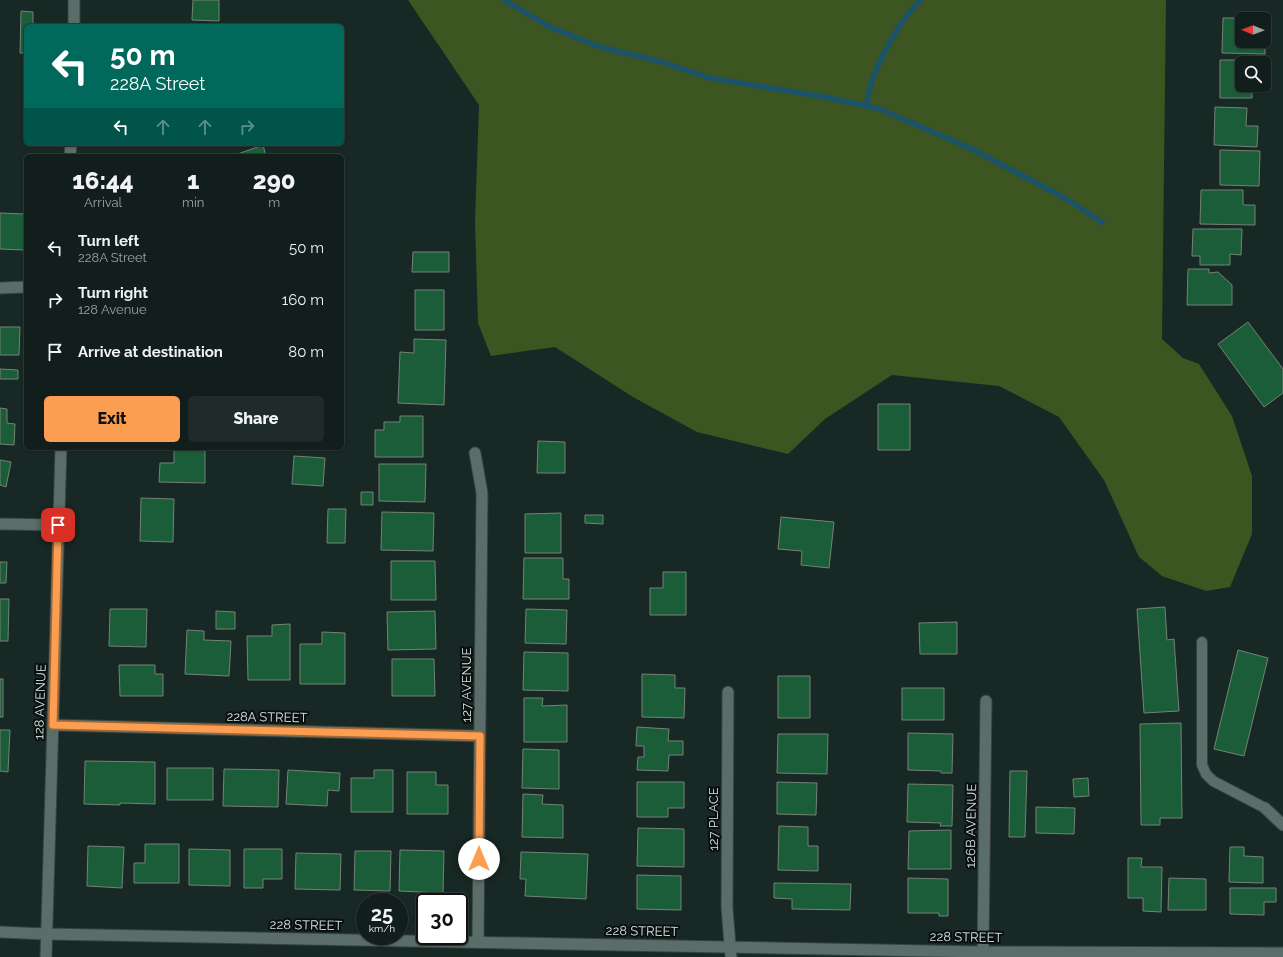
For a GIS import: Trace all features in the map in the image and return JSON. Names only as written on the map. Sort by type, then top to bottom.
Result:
[{"type":"street","points":[[74,0],[74,24]]},
{"type":"street","points":[[0,288],[24,287]]},
{"type":"street","name":"128 AVENUE","points":[[46,957],[61,450]]},
{"type":"street","name":"127 AVENUE","points":[[475,453],[482,493],[478,942]]},
{"type":"street","points":[[0,524],[58,525]]},
{"type":"street","name":"127 PLACE","points":[[728,692],[726,908],[731,952]]},
{"type":"street","name":"126B AVENUE","points":[[983,952],[986,701]]},
{"type":"street","name":"228A STREET","points":[[53,725],[480,736]]},
{"type":"street","points":[[1266,808],[1283,825]]},
{"type":"street","name":"228 STREET","points":[[0,932],[478,942],[731,952],[1283,953]]},
{"type":"lane","points":[[1202,642],[1202,765],[1206,774],[1213,781],[1266,808]]},
{"type":"green space","points":[[408,0],[1166,0],[1162,339],[1183,358],[1199,364],[1232,416],[1252,476],[1252,534],[1230,587],[1206,591],[1162,576],[1139,557],[1104,480],[1059,417],[999,386],[892,375],[825,419],[788,454],[697,432],[633,397],[555,347],[491,356],[478,323],[475,221],[479,105]]},
{"type":"building","points":[[193,0],[219,0],[219,21],[192,20]]},
{"type":"building","points":[[21,11],[33,12],[33,24],[24,24],[24,53],[20,53]]},
{"type":"building","points":[[1223,18],[1235,18],[1235,48],[1265,48],[1265,54],[1222,53]]},
{"type":"building","points":[[1220,60],[1235,60],[1235,92],[1252,92],[1252,98],[1220,98]]},
{"type":"building","points":[[1215,107],[1247,108],[1246,126],[1258,126],[1257,147],[1214,145]]},
{"type":"building","points":[[263,146],[265,154],[238,154]]},
{"type":"building","points":[[1220,150],[1260,151],[1259,186],[1220,185]]},
{"type":"building","points":[[1201,190],[1243,190],[1243,205],[1255,205],[1255,225],[1200,224]]},
{"type":"building","points":[[0,213],[24,214],[24,250],[0,249]]},
{"type":"building","points":[[1193,229],[1242,229],[1241,255],[1230,254],[1230,265],[1200,265],[1200,256],[1192,256]]},
{"type":"building","points":[[413,252],[449,252],[449,272],[412,272]]},
{"type":"building","points":[[1188,269],[1209,269],[1209,273],[1218,272],[1232,285],[1232,305],[1187,305]]},
{"type":"building","points":[[415,290],[444,290],[444,330],[415,330]]},
{"type":"building","points":[[1248,322],[1283,369],[1283,393],[1264,407],[1218,344]]},
{"type":"building","points":[[0,327],[20,327],[19,355],[0,355]]},
{"type":"building","points":[[414,339],[446,340],[444,405],[398,403],[400,352],[414,353]]},
{"type":"building","points":[[0,369],[18,370],[18,379],[0,379]]},
{"type":"building","points":[[878,404],[910,404],[910,450],[878,450]]},
{"type":"building","points":[[0,408],[7,409],[7,423],[15,424],[14,445],[0,444]]},
{"type":"building","points":[[400,416],[423,416],[423,457],[375,457],[375,430],[384,430],[384,422],[400,422]]},
{"type":"building","points":[[538,441],[565,442],[565,473],[537,473]]},
{"type":"building","points":[[174,450],[205,450],[205,483],[159,482],[160,463],[174,463]]},
{"type":"building","points":[[294,456],[325,458],[323,486],[292,484]]},
{"type":"building","points":[[0,460],[11,462],[6,487],[0,485]]},
{"type":"building","points":[[379,464],[426,464],[425,502],[379,501]]},
{"type":"building","points":[[361,492],[373,492],[373,505],[361,505]]},
{"type":"building","points":[[141,498],[174,499],[173,542],[140,541]]},
{"type":"building","points":[[328,509],[346,509],[345,543],[327,543]]},
{"type":"building","points":[[382,512],[434,513],[433,551],[381,550]]},
{"type":"building","points":[[561,513],[561,553],[525,553],[525,514]]},
{"type":"building","points":[[585,515],[603,515],[603,524],[585,523]]},
{"type":"building","points":[[781,517],[834,522],[829,568],[801,565],[802,551],[778,549]]},
{"type":"building","points":[[524,558],[563,558],[563,579],[569,579],[569,599],[523,599]]},
{"type":"building","points":[[391,561],[435,561],[436,600],[391,600]]},
{"type":"building","points":[[0,562],[7,562],[6,583],[0,583]]},
{"type":"building","points":[[663,572],[686,572],[686,615],[650,615],[650,588],[663,588]]},
{"type":"building","points":[[0,599],[9,599],[8,641],[0,641]]},
{"type":"building","points":[[1165,607],[1167,640],[1174,639],[1179,711],[1144,713],[1137,609]]},
{"type":"building","points":[[110,609],[147,609],[146,647],[109,646]]},
{"type":"building","points":[[526,609],[567,610],[566,644],[525,643]]},
{"type":"building","points":[[216,611],[235,612],[235,629],[216,629]]},
{"type":"building","points":[[435,611],[436,649],[388,650],[387,612]]},
{"type":"building","points":[[957,622],[957,654],[920,654],[919,623]]},
{"type":"building","points":[[290,624],[290,680],[248,680],[247,636],[272,636],[272,625]]},
{"type":"building","points":[[187,630],[204,631],[204,640],[231,641],[229,676],[185,674]]},
{"type":"building","points":[[322,632],[345,633],[345,684],[300,684],[300,644],[322,644]]},
{"type":"building","points":[[1238,650],[1268,658],[1244,756],[1214,749]]},
{"type":"building","points":[[524,652],[568,653],[568,691],[523,690]]},
{"type":"building","points":[[392,659],[434,659],[435,696],[392,696]]},
{"type":"building","points":[[119,665],[155,665],[155,674],[163,674],[163,696],[120,696]]},
{"type":"building","points":[[642,674],[675,675],[675,688],[685,688],[684,718],[642,717]]},
{"type":"building","points":[[778,676],[810,676],[810,718],[778,718]]},
{"type":"building","points":[[0,679],[3,679],[3,717],[0,717]]},
{"type":"building","points":[[902,688],[944,688],[944,720],[902,720]]},
{"type":"building","points":[[524,698],[543,698],[542,706],[567,705],[567,742],[524,742]]},
{"type":"building","points":[[1181,723],[1182,818],[1160,818],[1160,825],[1141,825],[1140,724]]},
{"type":"building","points":[[637,727],[669,729],[668,741],[683,741],[683,755],[669,755],[668,771],[637,770],[638,757],[644,757],[644,746],[636,746]]},
{"type":"building","points":[[0,730],[10,730],[8,772],[0,771]]},
{"type":"building","points":[[908,733],[953,734],[952,773],[941,773],[941,771],[908,770]]},
{"type":"building","points":[[778,734],[828,734],[827,774],[777,773]]},
{"type":"building","points":[[523,749],[559,750],[559,789],[522,788]]},
{"type":"building","points":[[85,761],[155,762],[155,804],[84,804]]},
{"type":"building","points":[[167,768],[213,768],[213,800],[167,800]]},
{"type":"building","points":[[224,769],[279,770],[278,807],[223,806]]},
{"type":"building","points":[[288,770],[340,773],[339,791],[328,790],[327,806],[286,804]]},
{"type":"building","points":[[374,770],[393,770],[393,812],[351,812],[351,778],[374,778]]},
{"type":"building","points":[[1010,771],[1027,771],[1025,837],[1009,837]]},
{"type":"building","points":[[407,772],[436,772],[436,785],[448,785],[448,814],[407,814]]},
{"type":"building","points":[[1088,778],[1089,796],[1074,797],[1073,779]]},
{"type":"building","points":[[637,782],[684,782],[684,808],[668,808],[668,817],[637,817]]},
{"type":"building","points":[[777,782],[817,783],[816,815],[777,814]]},
{"type":"building","points":[[908,784],[953,785],[952,826],[940,826],[941,823],[907,822]]},
{"type":"building","points":[[523,794],[543,795],[542,804],[563,805],[563,838],[522,837]]},
{"type":"building","points":[[1036,807],[1075,808],[1074,834],[1036,833]]},
{"type":"building","points":[[779,826],[808,827],[808,846],[818,846],[818,871],[778,870]]},
{"type":"building","points":[[638,828],[684,829],[684,867],[637,866]]},
{"type":"building","points":[[951,830],[951,869],[908,869],[909,831]]},
{"type":"building","points":[[145,844],[179,844],[179,883],[134,883],[134,863],[145,863]]},
{"type":"building","points":[[88,846],[124,847],[122,888],[87,886]]},
{"type":"building","points":[[1230,847],[1244,847],[1244,856],[1263,857],[1263,883],[1229,882]]},
{"type":"building","points":[[189,849],[230,850],[230,886],[189,885]]},
{"type":"building","points":[[244,849],[282,849],[282,879],[263,879],[263,888],[244,888]]},
{"type":"building","points":[[400,850],[444,851],[443,893],[399,891]]},
{"type":"building","points":[[355,851],[391,851],[390,891],[354,890]]},
{"type":"building","points":[[521,852],[588,854],[586,899],[525,896],[526,879],[520,879]]},
{"type":"building","points":[[296,853],[341,854],[340,890],[295,889]]},
{"type":"building","points":[[1128,858],[1142,858],[1141,867],[1162,867],[1161,912],[1143,911],[1143,898],[1128,898]]},
{"type":"building","points":[[637,875],[681,876],[681,910],[637,909]]},
{"type":"building","points":[[908,878],[948,879],[948,916],[939,916],[939,913],[908,913]]},
{"type":"building","points":[[1169,878],[1206,879],[1206,910],[1168,910]]},
{"type":"building","points":[[774,883],[851,884],[850,910],[792,909],[792,899],[774,898]]},
{"type":"building","points":[[1230,888],[1276,888],[1276,902],[1264,902],[1264,915],[1230,914]]},
{"type":"waterway","points":[[504,0],[550,27],[600,47],[658,61],[710,78],[825,97],[880,109],[974,150],[1063,197],[1102,222]]},
{"type":"waterway","points":[[867,105],[873,79],[886,49],[903,21],[921,0]]},
{"type":"route","points":[[58,525],[57,615],[53,725],[480,736],[479,859]]}]
